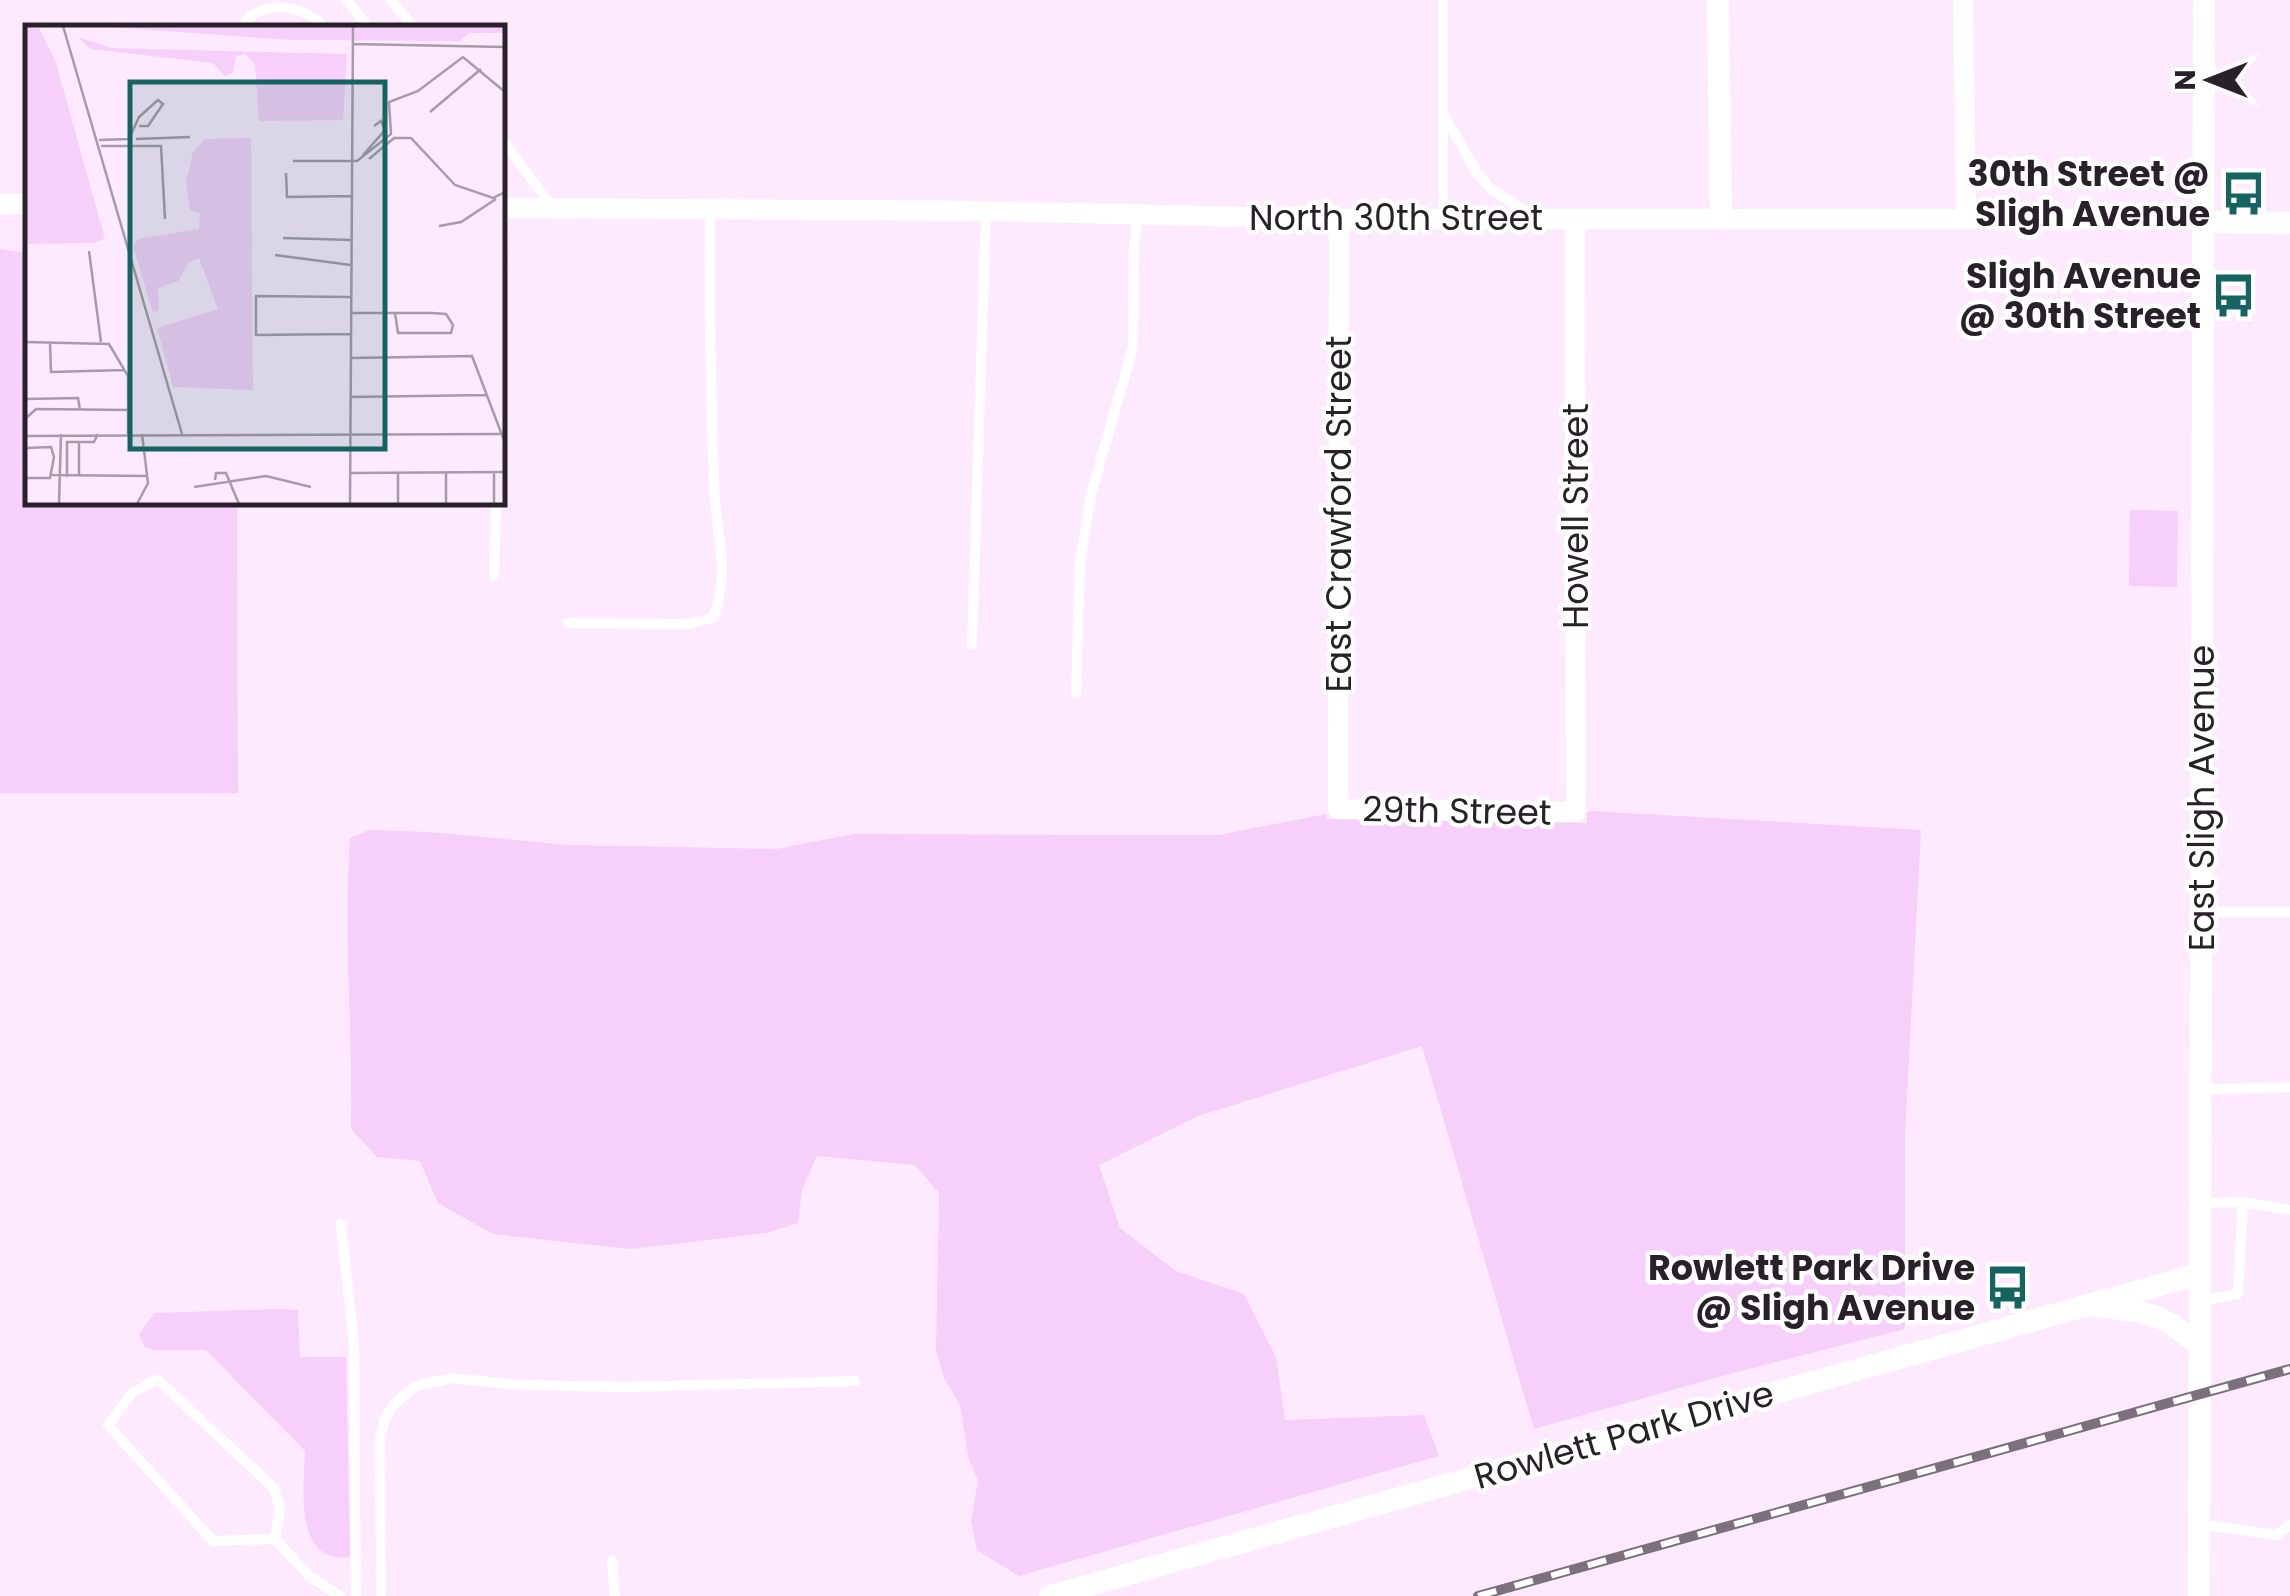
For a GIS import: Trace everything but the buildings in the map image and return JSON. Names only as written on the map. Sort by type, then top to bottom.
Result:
[{"type":"street","points":[[1718,0],[1721,219]]},
{"type":"street","points":[[1963,0],[1966,219]]},
{"type":"street","name":"East Sligh Avenue","points":[[2199,1596],[2204,0]]},
{"type":"street","name":"North 30th Street","points":[[505,207],[1340,219],[2185,219],[2290,223]]},
{"type":"street","name":"East Crawford Street","points":[[1338,809],[1340,219]]},
{"type":"street","name":"Howell Street","points":[[1575,219],[1576,812]]},
{"type":"street","name":"29th Street","points":[[1338,809],[1576,812]]},
{"type":"street","name":"Rowlett Park Drive","points":[[1050,1596],[2199,1274]]},
{"type":"street","points":[[2086,1306],[2143,1311],[2164,1318],[2199,1346]]},
{"type":"lane","points":[[347,0],[367,25]]},
{"type":"lane","points":[[391,0],[412,25]]},
{"type":"lane","points":[[1442,219],[1443,0]]},
{"type":"lane","points":[[243,25],[247,13],[262,4],[279,2],[300,6],[321,25]]},
{"type":"lane","points":[[1443,113],[1478,174],[1492,189],[1538,219]]},
{"type":"lane","points":[[505,143],[554,208]]},
{"type":"lane","points":[[568,623],[690,624],[714,617],[725,569],[714,495],[708,320],[710,210]]},
{"type":"lane","points":[[972,644],[986,211]]},
{"type":"lane","points":[[1076,692],[1080,561],[1091,494],[1132,347],[1138,215]]},
{"type":"lane","points":[[494,576],[496,505]]},
{"type":"lane","points":[[2202,912],[2290,912]]},
{"type":"lane","points":[[2201,1090],[2290,1087]]},
{"type":"lane","points":[[2200,1202],[2242,1202],[2290,1210]]},
{"type":"lane","points":[[2199,1301],[2238,1294],[2242,1202]]},
{"type":"lane","points":[[342,1224],[354,1344],[356,1596]]},
{"type":"lane","points":[[382,1596],[380,1439],[385,1418],[395,1403],[416,1386],[452,1378],[516,1385],[626,1387],[855,1381]]},
{"type":"lane","points":[[275,1539],[280,1510],[274,1488],[156,1379],[132,1393],[108,1424],[213,1542],[275,1539],[310,1576],[340,1596]]},
{"type":"lane","points":[[2199,1524],[2276,1536],[2290,1526]]},
{"type":"lane","points":[[612,1561],[615,1596]]},
{"type":"shaded area","points":[[0,249],[25,253],[25,505],[237,505],[238,793],[0,793]]},
{"type":"shaded area","points":[[2130,510],[2178,511],[2177,587],[2129,586]]},
{"type":"shaded area","points":[[1587,812],[1921,830],[1905,1136],[1905,1329],[1534,1429],[1422,1046],[1198,1116],[1099,1165],[1120,1228],[1176,1271],[1244,1294],[1276,1357],[1285,1420],[1424,1415],[1439,1456],[1019,1576],[977,1550],[971,1521],[978,1481],[968,1457],[960,1405],[943,1376],[936,1350],[939,1193],[915,1165],[817,1156],[802,1190],[798,1223],[767,1233],[631,1249],[493,1234],[438,1203],[420,1161],[377,1157],[351,1129],[347,911],[350,838],[369,830],[569,845],[776,849],[854,834],[1219,835],[1326,814],[1327,819],[1587,823]]},
{"type":"shaded area","points":[[298,1310],[300,1357],[346,1357],[350,1557],[332,1556],[319,1549],[310,1536],[304,1502],[305,1451],[206,1350],[153,1350],[144,1346],[139,1334],[154,1313]]},
{"type":"railway","points":[[1478,1596],[2290,1369]]},
{"type":"place","name":"30th Street @ Sligh Avenue","points":[[2243,194]]},
{"type":"place","name":"Sligh Avenue @ 30th Street","points":[[2234,296]]},
{"type":"place","name":"Rowlett Park Drive @ Sligh Avenue","points":[[2008,1288]]}]
